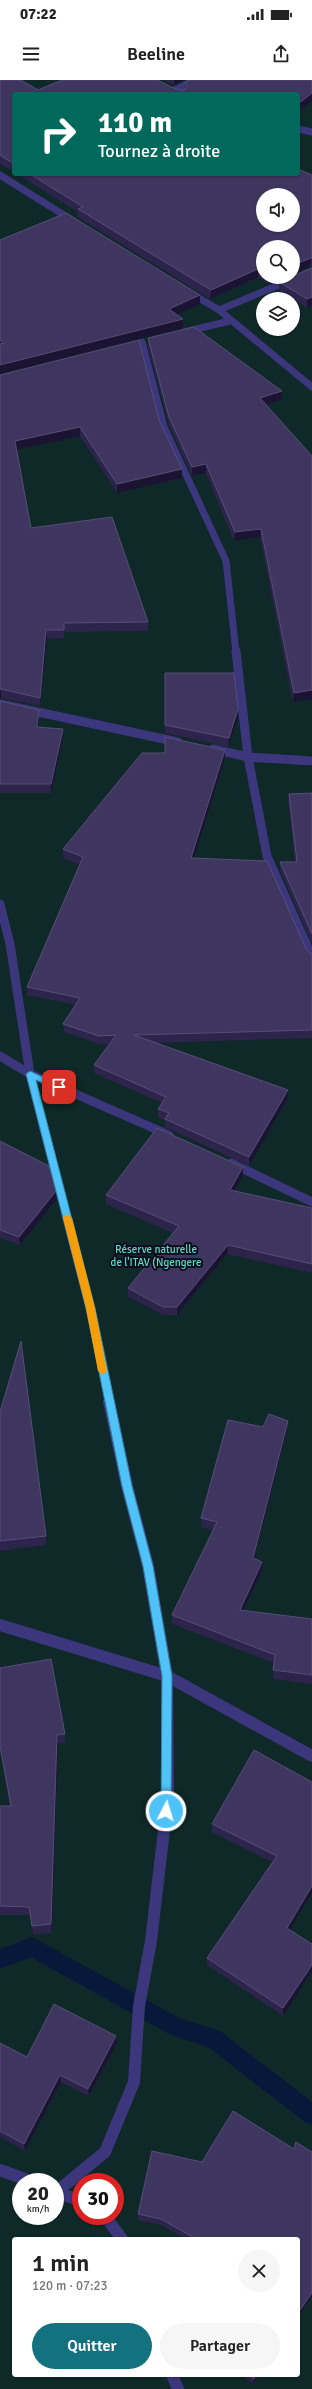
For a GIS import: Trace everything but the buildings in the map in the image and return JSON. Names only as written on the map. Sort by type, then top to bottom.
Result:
[{"type":"street","points":[[173,91],[195,80]]},
{"type":"street","points":[[167,87],[176,92]]},
{"type":"street","points":[[300,129],[312,132]]},
{"type":"street","points":[[0,175],[79,224]]},
{"type":"street","points":[[219,310],[312,271]]},
{"type":"street","points":[[179,286],[219,310],[230,321],[312,387]]},
{"type":"street","points":[[179,333],[230,321]]},
{"type":"street","points":[[142,342],[164,427],[226,561],[248,757],[267,856],[310,949],[312,957]]},
{"type":"street","points":[[0,704],[186,743]]},
{"type":"street","points":[[201,747],[248,757],[312,761]]},
{"type":"street","points":[[0,904],[10,944],[30,1074],[90,1308],[127,1486],[148,1566],[167,1676],[168,1796],[151,1941],[139,2006],[134,2082],[105,2152],[64,2186]]},
{"type":"street","points":[[0,1056],[30,1074],[175,1138]]},
{"type":"street","points":[[219,1158],[312,1202]]},
{"type":"street","points":[[0,1625],[167,1676],[312,1756]]},
{"type":"street","points":[[0,2170],[12,2174]]},
{"type":"street","points":[[112,2225],[121,2237]]},
{"type":"street","points":[[173,2377],[178,2389]]},
{"type":"green space","name":"Réserve naturelle de l'ITAV (Ngengere","points":[[0,80],[312,80],[312,2389],[0,2389]]},
{"type":"waterway","points":[[0,1959],[32,1947],[176,2027],[198,2035],[213,2038],[312,2115]]},
{"type":"slow traffic","points":[[67,1218],[90,1308],[103,1371]]},
{"type":"route","points":[[59,1087],[30,1074],[90,1308],[116,1439],[148,1566],[167,1676],[168,1796],[166,1811]]}]
